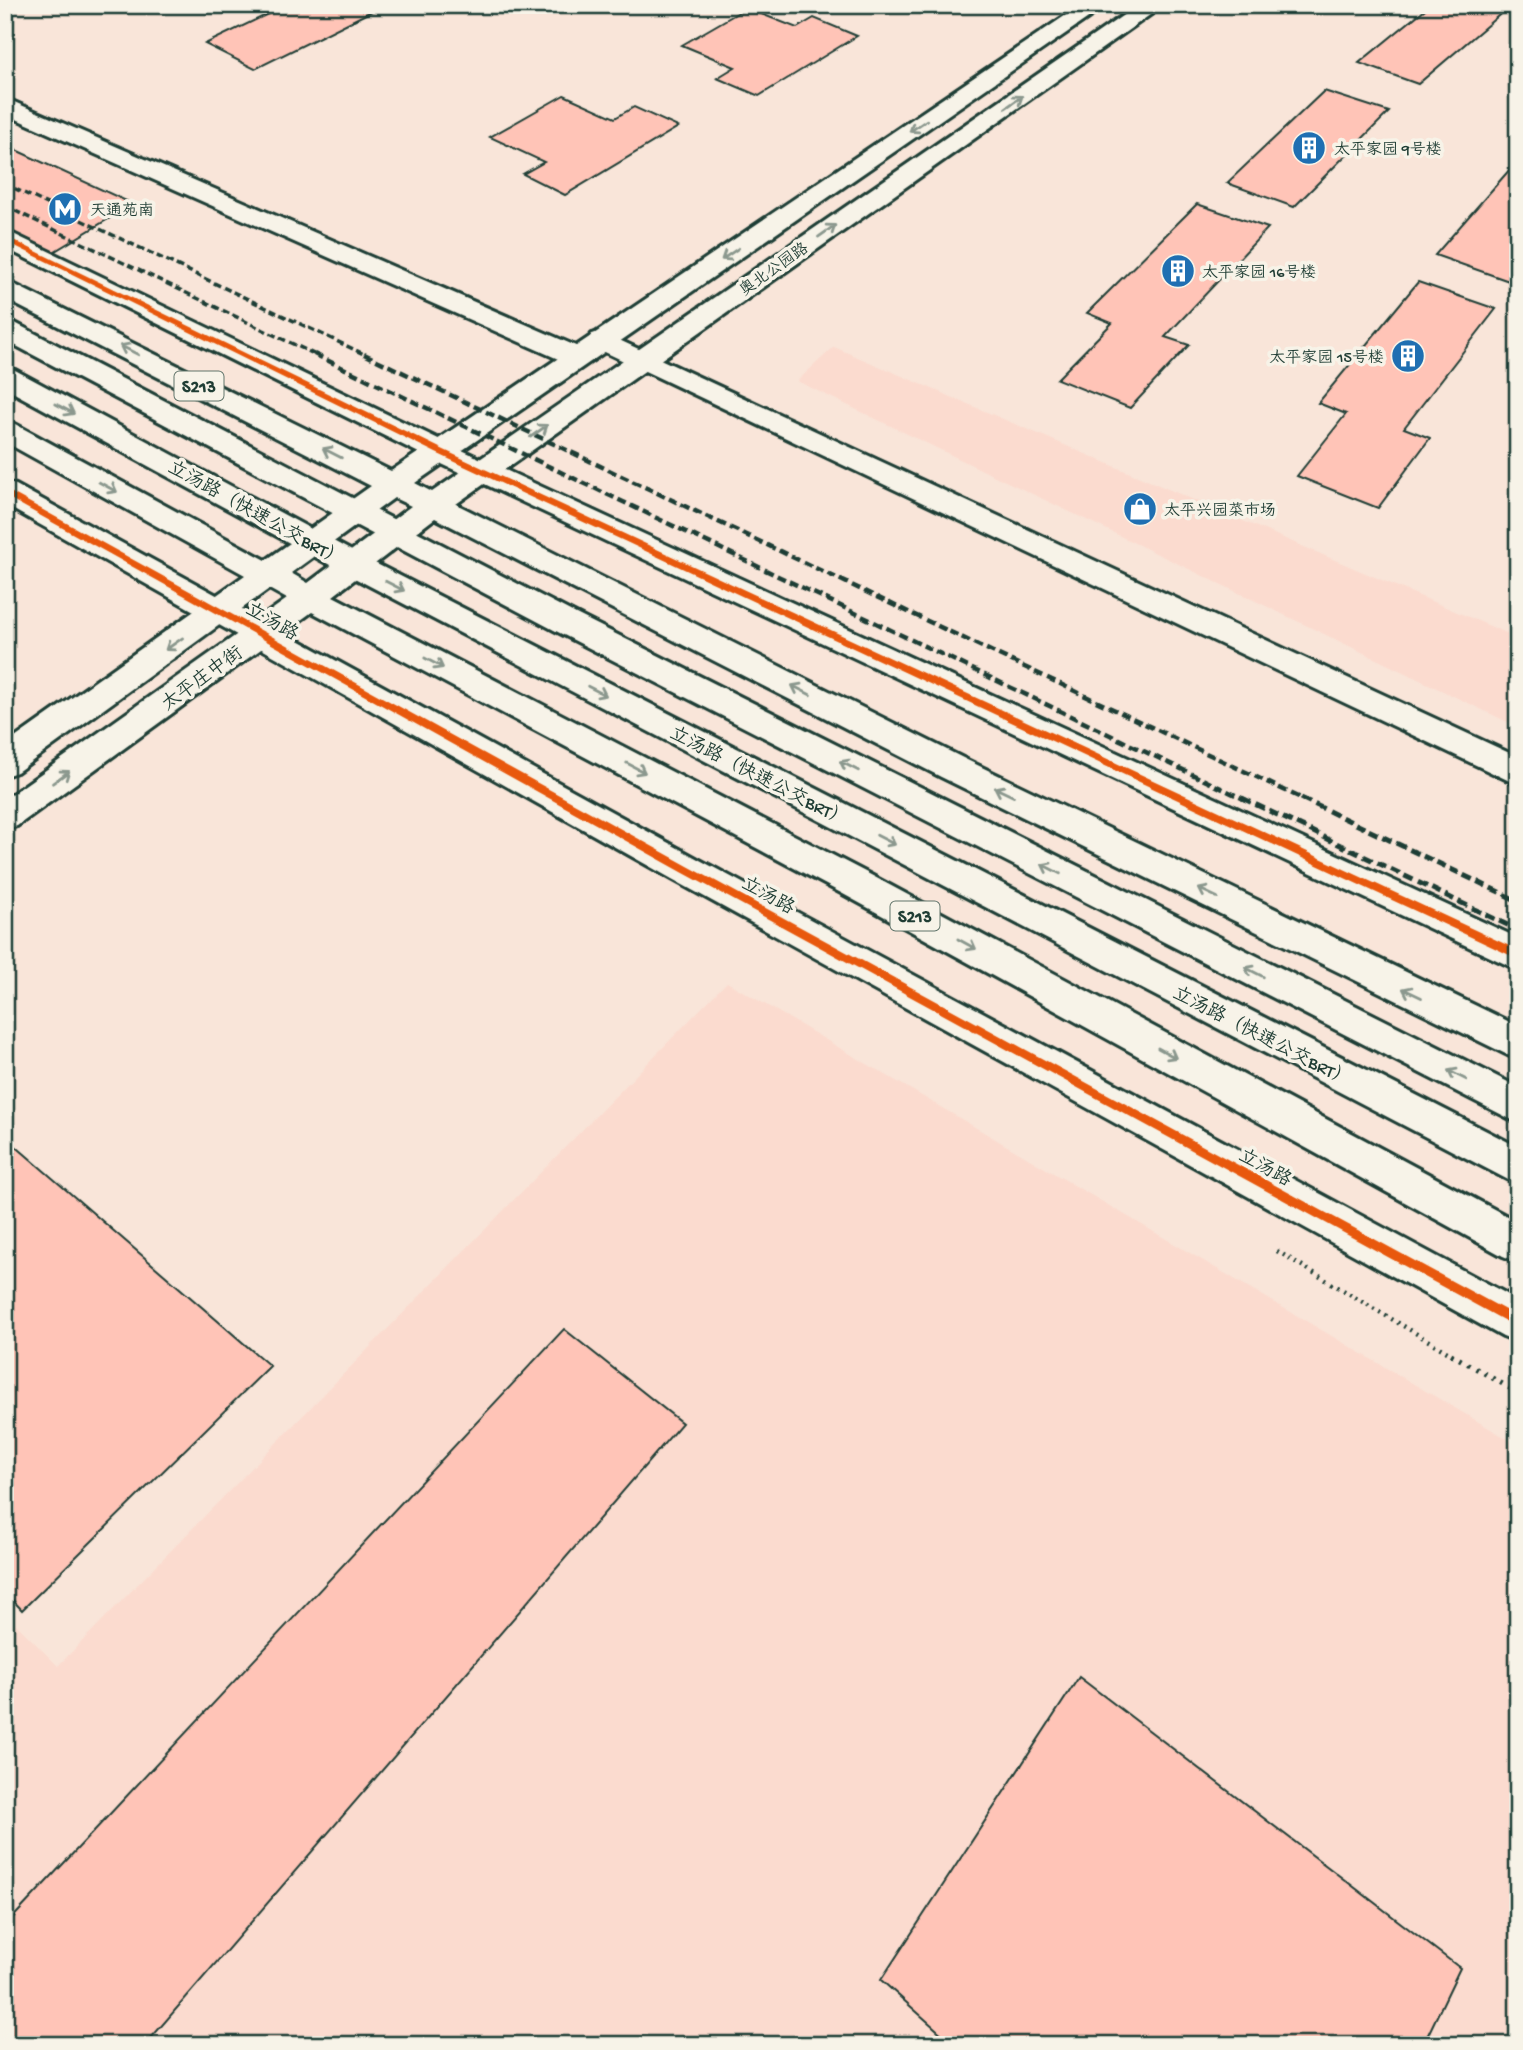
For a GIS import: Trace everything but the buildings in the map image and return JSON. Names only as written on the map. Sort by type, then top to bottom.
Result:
[{"type":"main road","name":"奥北公园路","points":[[269,575],[439,451],[1096,5]]},
{"type":"main road","name":"奥北公园路","points":[[395,533],[1153,5]]},
{"type":"main road","points":[[5,105],[575,356]]},
{"type":"main road","name":"S213","points":[[5,238],[439,451],[1518,955]]},
{"type":"main road","name":"S213","points":[[5,288],[953,768],[1518,1044]]},
{"type":"main road","points":[[5,329],[395,533],[1518,1107]]},
{"type":"main road","points":[[602,340],[1518,772]]},
{"type":"main road","name":"立汤路（快速公交BRT）","points":[[5,376],[352,564],[1518,1167]]},
{"type":"main road","name":"立汤路","points":[[5,430],[309,597],[856,884],[1518,1243]]},
{"type":"main road","name":"立汤路","points":[[5,492],[685,869],[1518,1323]]},
{"type":"main road","name":"太平庄中街","points":[[5,817],[261,634],[395,533]]},
{"type":"main road","points":[[5,763],[269,575]]},
{"type":"path","points":[[1265,1244],[1518,1393]]},
{"type":"shaded area","name":"太平兴园菜市场","points":[[834,347],[1518,638],[1518,727],[797,381]]},
{"type":"shaded area","points":[[727,982],[1518,1445],[1518,2045],[5,2045],[5,1613],[58,1666]]},
{"type":"railway","points":[[5,184],[368,356]]},
{"type":"railway","points":[[5,206],[318,356]]},
{"type":"railway","points":[[314,354],[1246,800]]},
{"type":"railway","points":[[364,354],[1305,800]]},
{"type":"railway","points":[[1242,798],[1518,930]]},
{"type":"railway","points":[[1301,798],[1518,901]]},
{"type":"cycle path","points":[[5,238],[439,451],[1518,955]]},
{"type":"cycle path","points":[[5,492],[685,869],[1518,1323]]},
{"type":"place","name":"太平家园 9号楼","points":[[1309,148]]},
{"type":"place","name":"天通苑南","points":[[65,209]]},
{"type":"place","name":"太平家园 16号楼","points":[[1178,271]]},
{"type":"place","name":"太平家园 15号楼","points":[[1408,356]]},
{"type":"place","name":"太平兴园菜市场","points":[[1140,509]]}]
